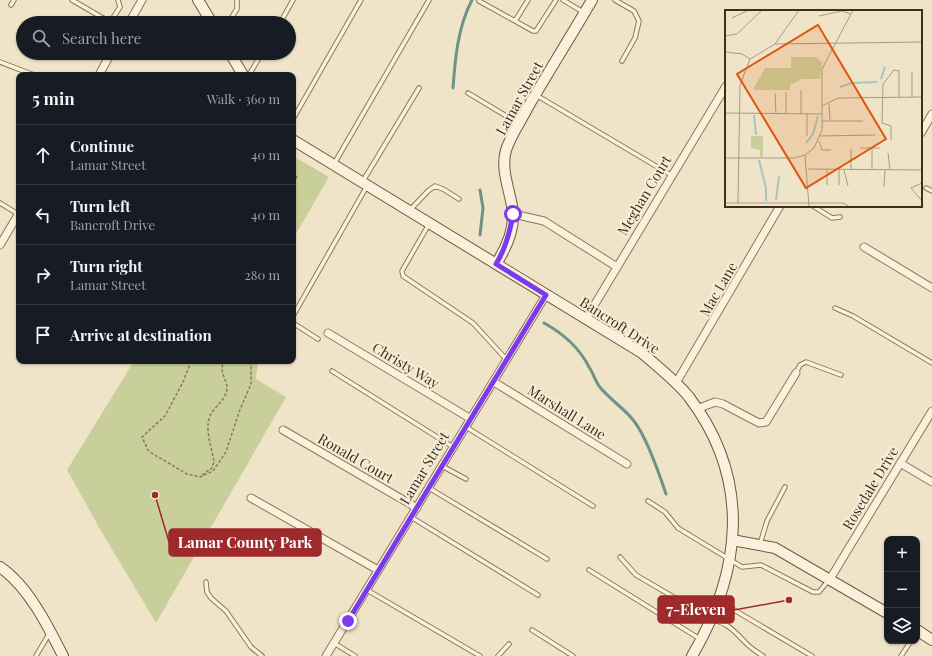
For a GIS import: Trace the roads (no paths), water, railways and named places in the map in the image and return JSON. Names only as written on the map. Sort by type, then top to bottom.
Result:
[{"type":"main road","points":[[198,0],[208,16]]},
{"type":"main road","name":"Lamar Street","points":[[496,264],[503,254],[510,232],[513,214],[504,165],[506,152],[519,124],[592,0]]},
{"type":"main road","points":[[234,60],[241,72]]},
{"type":"main road","name":"Bancroft Drive","points":[[296,142],[642,353],[676,383],[697,409],[715,440],[730,488],[734,519],[730,559],[726,580],[711,619],[692,656]]},
{"type":"main road","points":[[732,540],[775,548],[884,610]]},
{"type":"main road","points":[[0,567],[9,573],[21,587],[51,632],[63,656]]},
{"type":"main road","points":[[920,632],[932,640]]},
{"type":"street","points":[[133,16],[142,0]]},
{"type":"street","points":[[101,72],[107,60]]},
{"type":"street","name":"Meghan Court","points":[[586,319],[671,175],[725,88]]},
{"type":"street","points":[[922,131],[932,114]]},
{"type":"street","name":"Mac Lane","points":[[676,383],[779,207]]},
{"type":"street","points":[[513,214],[544,221],[616,267]]},
{"type":"street","points":[[0,245],[16,218]]},
{"type":"street","points":[[864,247],[932,288]]},
{"type":"street","name":"Lamar Street","points":[[326,656],[546,295]]},
{"type":"street","name":"Christy Way","points":[[328,333],[471,419]]},
{"type":"street","points":[[697,409],[715,402],[723,404],[759,423],[766,422],[796,373]]},
{"type":"street","name":"Marshall Lane","points":[[494,382],[627,464]]},
{"type":"street","name":"Rosedale Drive","points":[[830,579],[932,411]]},
{"type":"street","name":"Ronald Court","points":[[283,430],[417,508]]},
{"type":"street","points":[[900,463],[932,482]]},
{"type":"street","points":[[251,498],[378,570]]},
{"type":"lane","points":[[11,5],[14,0]]},
{"type":"lane","points":[[72,0],[99,16]]},
{"type":"lane","points":[[114,16],[120,7],[118,0]]},
{"type":"lane","points":[[232,16],[237,9],[237,0]]},
{"type":"lane","points":[[284,16],[293,0]]},
{"type":"lane","points":[[296,113],[361,0]]},
{"type":"lane","points":[[334,164],[429,0]]},
{"type":"lane","points":[[479,0],[533,31],[536,31],[556,0]]},
{"type":"lane","points":[[515,21],[528,0]]},
{"type":"lane","points":[[563,0],[584,13]]},
{"type":"lane","points":[[616,0],[634,11],[639,21],[635,38],[622,61]]},
{"type":"lane","points":[[251,72],[258,60]]},
{"type":"lane","points":[[0,62],[26,72]]},
{"type":"lane","points":[[296,310],[365,183],[419,88]]},
{"type":"lane","points":[[468,93],[519,124]]},
{"type":"lane","points":[[536,94],[671,175]]},
{"type":"lane","points":[[409,211],[428,191],[435,186],[459,199]]},
{"type":"lane","points":[[926,188],[932,191]]},
{"type":"lane","points":[[0,203],[16,211]]},
{"type":"lane","points":[[815,207],[832,218],[840,217]]},
{"type":"lane","points":[[430,224],[402,271],[403,276],[473,323],[507,360]]},
{"type":"lane","points":[[835,308],[853,316],[932,363]]},
{"type":"lane","points":[[296,325],[318,339]]},
{"type":"lane","points":[[796,373],[800,365],[806,362],[840,376]]},
{"type":"lane","points":[[332,371],[453,447]]},
{"type":"lane","points":[[466,427],[593,506]]},
{"type":"lane","points":[[442,466],[466,479]]},
{"type":"lane","points":[[760,544],[767,521],[785,487]]},
{"type":"lane","points":[[429,488],[547,559]]},
{"type":"lane","points":[[648,501],[666,512],[678,528],[742,566],[761,564],[813,592],[819,592],[830,579]]},
{"type":"lane","points":[[411,517],[538,595]]},
{"type":"lane","points":[[620,557],[636,575],[711,619],[723,623],[735,630],[746,643],[763,656]]},
{"type":"lane","points":[[589,570],[701,640]]},
{"type":"lane","points":[[206,582],[207,592],[211,598],[226,611],[251,647],[262,656]]},
{"type":"lane","points":[[367,590],[480,656]]},
{"type":"lane","points":[[719,601],[812,656]]},
{"type":"lane","points":[[532,630],[573,656]]},
{"type":"lane","points":[[36,656],[51,632]]},
{"type":"lane","points":[[334,643],[355,656]]},
{"type":"lane","points":[[498,656],[509,644]]},
{"type":"lane","points":[[902,656],[909,644]]},
{"type":"waterway","points":[[453,88],[456,54],[460,32],[472,0]]},
{"type":"waterway","points":[[480,190],[483,208],[480,235]]},
{"type":"waterway","points":[[544,323],[564,336],[576,347],[581,353],[599,386],[626,412],[639,428],[648,446],[666,494]]},
{"type":"place","name":"Lamar County Park","points":[[155,495]]},
{"type":"place","name":"7-Eleven","points":[[789,600]]}]
